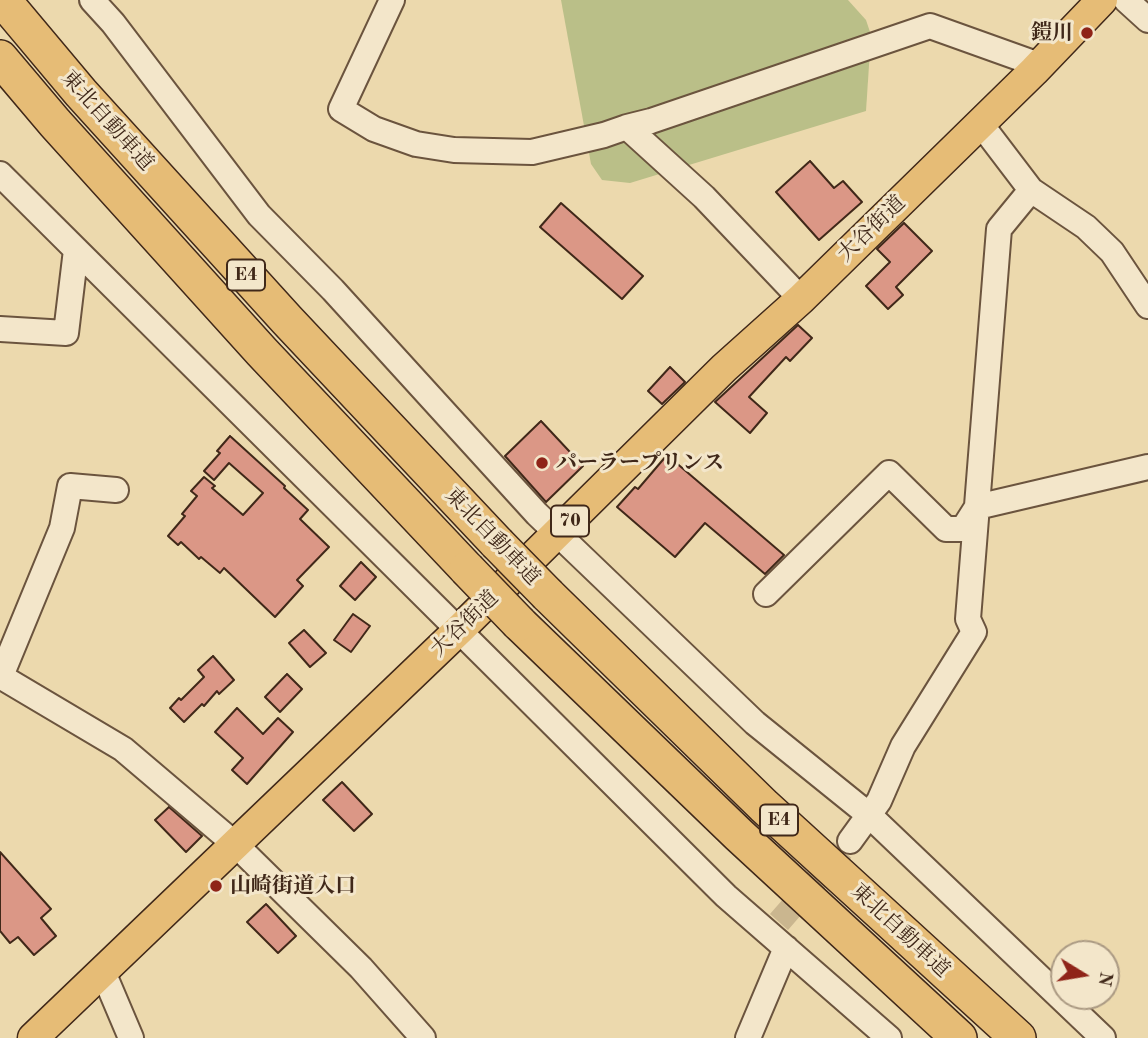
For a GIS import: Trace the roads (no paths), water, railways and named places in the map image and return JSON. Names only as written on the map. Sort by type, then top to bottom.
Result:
[{"type":"highway","name":"東北自動車道","points":[[3,0],[81,93],[287,320],[497,543],[774,815],[1018,1038]]},
{"type":"highway","name":"東北自動車道","points":[[0,58],[55,123],[262,352],[519,623],[739,835],[959,1038]]},
{"type":"main road","name":"大谷街道","points":[[33,1038],[460,629],[724,368],[802,299],[1102,0]]},
{"type":"street","points":[[92,0],[113,23],[259,215],[333,289],[537,514],[755,723],[869,815],[1103,1038]]},
{"type":"street","points":[[393,0],[341,109],[374,129],[416,144],[454,150],[532,152],[604,135],[930,26],[1039,65]]},
{"type":"street","points":[[1126,0],[1148,20]]},
{"type":"street","points":[[980,124],[1031,190],[1086,227],[1112,252],[1148,306]]},
{"type":"street","points":[[626,127],[704,197],[802,299]]},
{"type":"street","points":[[0,174],[726,896],[778,934],[889,1038]]},
{"type":"street","points":[[850,841],[879,801],[903,746],[974,632],[968,619],[999,229],[1031,190]]},
{"type":"street","points":[[0,329],[66,333],[76,250]]},
{"type":"street","points":[[766,594],[888,473],[946,529],[963,529],[977,507],[1148,467]]},
{"type":"street","points":[[116,490],[70,486],[62,528],[0,676],[123,749],[236,845],[361,968],[416,1036]]},
{"type":"street","points":[[748,1038],[778,934]]},
{"type":"street","points":[[103,972],[131,1038]]},
{"type":"tunnel","points":[[779,922],[850,841]]},
{"type":"place","name":"鎧川","points":[[1087,33]]},
{"type":"place","name":"パーラープリンス","points":[[542,463]]},
{"type":"place","name":"山崎街道入口","points":[[216,886]]}]
